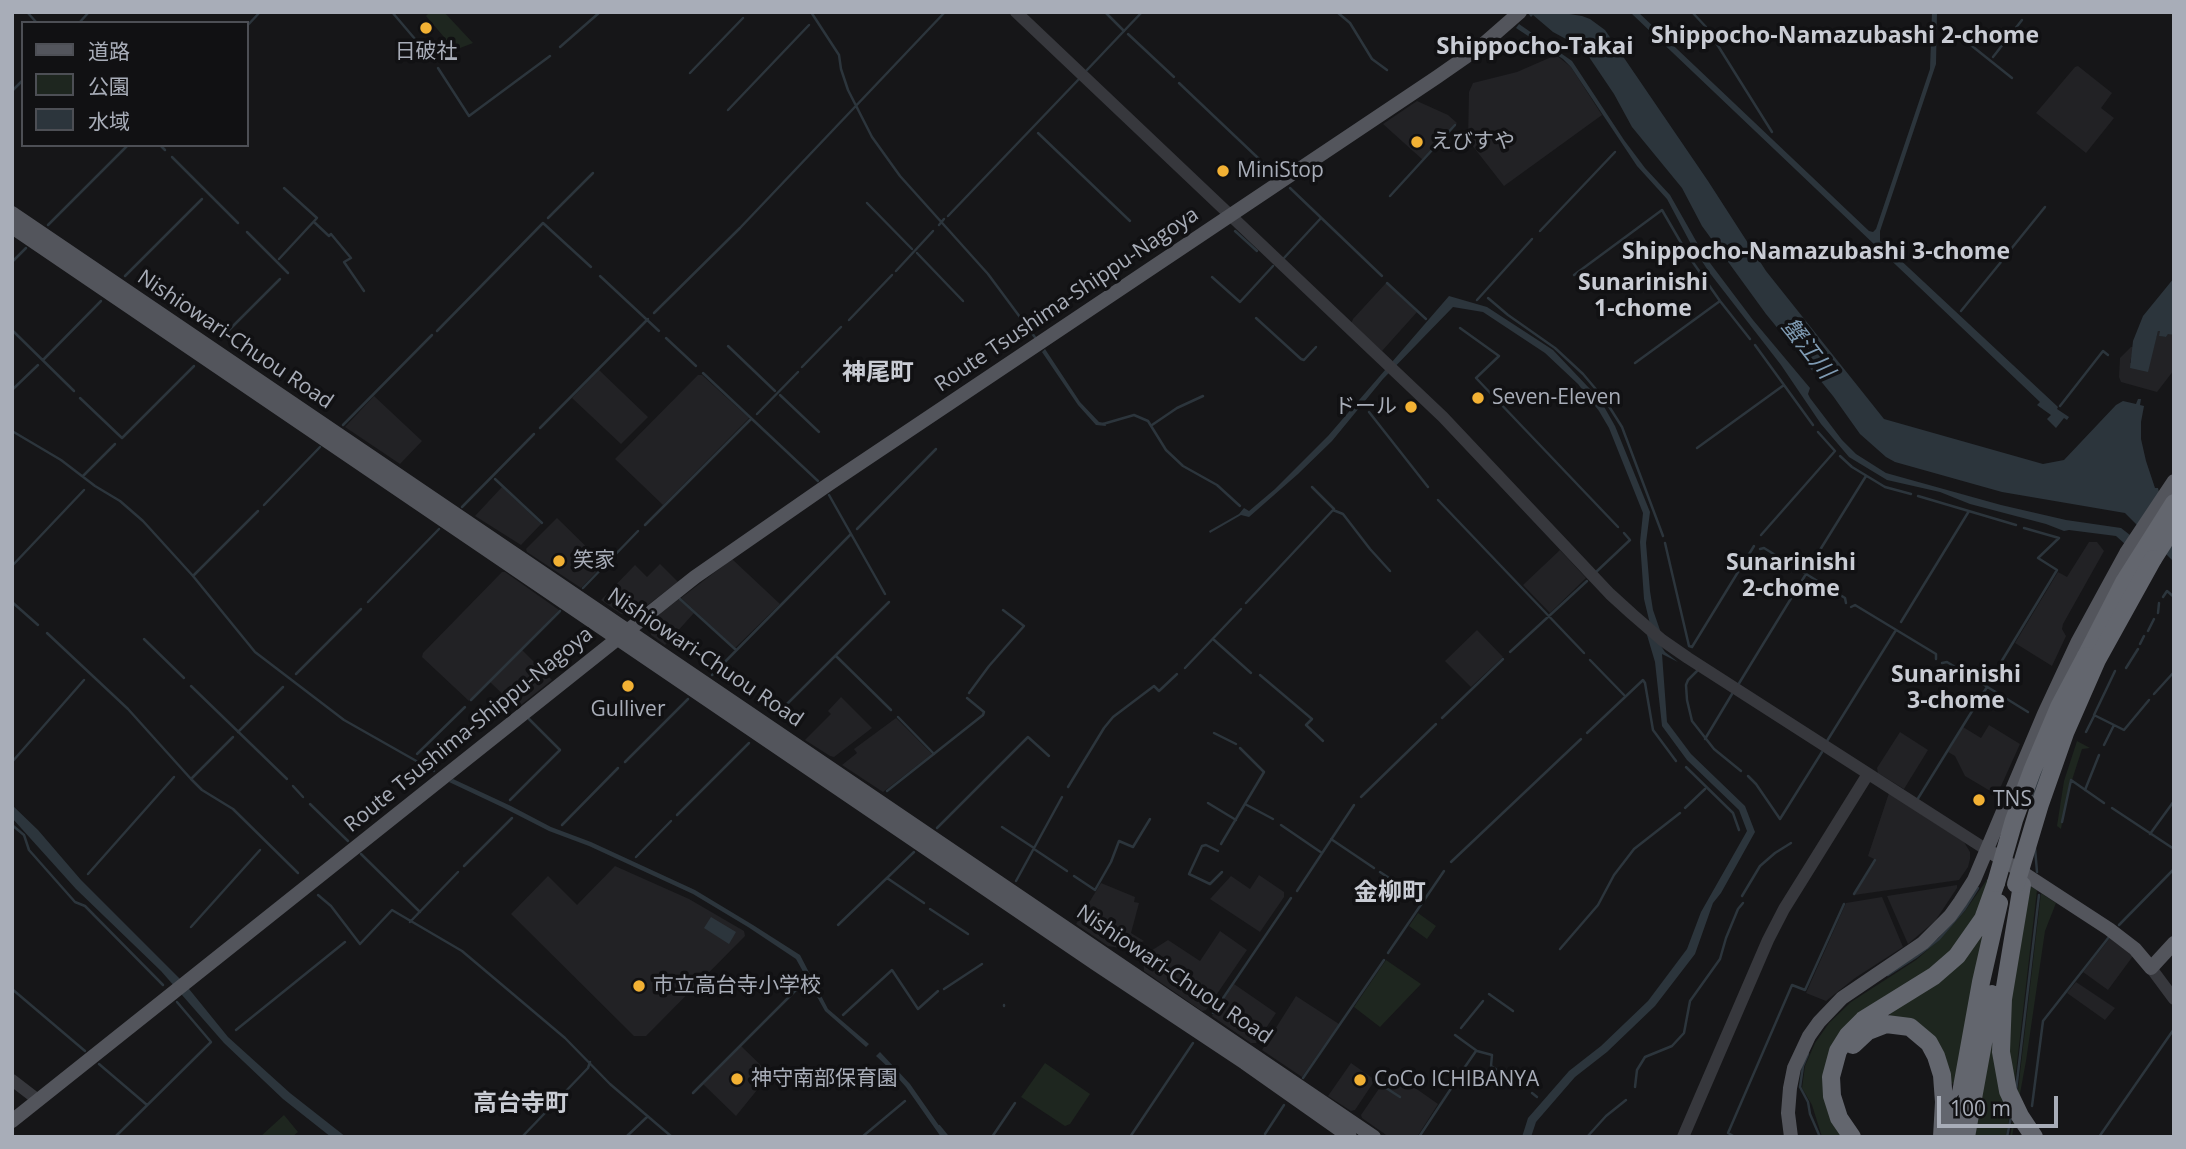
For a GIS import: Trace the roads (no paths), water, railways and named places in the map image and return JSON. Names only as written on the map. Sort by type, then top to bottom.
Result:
[{"type":"highway","points":[[1966,1137],[2023,794],[2063,699],[2124,582],[2174,503]]},
{"type":"highway","points":[[1953,1137],[1981,982],[2009,884],[2052,768],[2097,660],[2135,589],[2174,526]]},
{"type":"highway","points":[[2009,884],[2001,1019],[2003,1067],[2008,1091],[2034,1137]]},
{"type":"highway","points":[[1852,1137],[1839,1118],[1832,1096],[1831,1077],[1838,1051],[1848,1035],[1863,1020],[1934,976],[1957,956],[2009,884]]},
{"type":"highway","points":[[1867,1137],[1851,1118],[1844,1103],[1841,1081],[1844,1062],[1853,1045],[1868,1031],[1895,1024],[1910,1027],[1917,1032],[1929,1042],[1936,1056],[1942,1075],[1944,1102],[1942,1137]]},
{"type":"main road","name":"Route Tsushima-Shippu-Nagoya","points":[[12,1121],[706,569],[1437,77],[1480,47],[1520,13]]},
{"type":"main road","name":"Nishiowari-Chuou Road","points":[[12,213],[1347,1132],[1374,1137]]},
{"type":"main road","name":"Nishiowari-Chuou Road","points":[[12,227],[621,634]]},
{"type":"main road","points":[[1791,1137],[1788,1113],[1790,1088],[1794,1068],[1809,1036],[1842,998],[1932,935],[1960,902],[1974,880],[2078,641],[2126,553],[2174,481]]},
{"type":"main road","points":[[1987,850],[2109,929],[2135,949],[2151,968],[2174,943]]},
{"type":"street","points":[[1016,12],[1443,417],[1610,594],[1646,627],[1662,640],[1987,850]]},
{"type":"street","points":[[1683,1137],[1768,940],[1784,909],[1868,774]]},
{"type":"street","points":[[2151,968],[2174,999]]},
{"type":"street","points":[[12,1080],[38,1100]]},
{"type":"water","name":"蟹江川","points":[[1527,12],[1557,12],[1582,16],[1605,30],[1766,271],[1884,419],[2043,464],[2064,460],[2116,405],[2123,401],[2136,404],[2138,399],[2141,399],[2140,405],[2144,406],[2141,439],[2146,461],[2155,488],[2174,505],[2174,562],[2125,513],[2002,492],[1895,462],[1886,457],[1860,434],[1833,396],[1766,314],[1702,226],[1682,188],[1632,127],[1587,54]]},
{"type":"water","points":[[1638,12],[1873,232],[1930,69],[1932,12],[1937,12],[1936,64],[1880,231],[1880,241],[2058,407],[2057,409],[2069,417],[2067,420],[2064,418],[2056,428],[2047,419],[2051,415],[2037,405],[2040,402],[1632,14]]},
{"type":"water","points":[[1519,24],[1572,61],[1624,140],[1670,195],[1704,255],[1753,320],[1810,388],[1810,398],[1856,454],[1886,473],[2001,505],[2066,520],[2121,528],[2130,535],[2125,544],[2116,536],[2064,531],[1970,504],[1940,492],[1887,480],[1849,457],[1821,424],[1781,365],[1709,272],[1667,199],[1637,166],[1571,67],[1516,28]]},
{"type":"water","points":[[2174,278],[2174,335],[2159,336],[2158,331],[2148,372],[2130,368],[2133,341],[2143,316]]},
{"type":"water","points":[[1449,296],[1487,307],[1553,350],[1602,403],[1615,426],[1650,512],[1646,543],[1653,610],[1661,633],[1659,643],[1665,652],[1678,662],[1662,654],[1667,722],[1691,754],[1745,806],[1755,832],[1713,903],[1695,954],[1655,1006],[1607,1052],[1575,1077],[1536,1122],[1531,1137],[1522,1137],[1528,1118],[1569,1071],[1601,1046],[1648,1001],[1687,949],[1701,912],[1747,831],[1739,810],[1687,760],[1662,726],[1655,662],[1647,635],[1650,624],[1644,599],[1640,542],[1643,513],[1609,428],[1578,384],[1545,353],[1483,312],[1453,307],[1383,379],[1332,441],[1298,474],[1249,517],[1241,515],[1210,533],[1209,531],[1239,514],[1244,508],[1249,511],[1275,489],[1328,436]]},
{"type":"water","points":[[1045,349],[1080,402],[1106,426],[1096,425],[1078,405],[1042,352]]},
{"type":"water","points":[[453,779],[551,827],[591,842],[695,890],[753,925],[800,955],[828,1009],[869,1044],[866,1047],[825,1011],[796,959],[748,927],[693,894],[589,846],[549,831],[449,782]]},
{"type":"water","points":[[12,805],[38,830],[81,880],[185,984],[228,1037],[290,1093],[346,1137],[331,1137],[283,1099],[224,1043],[161,971],[76,889],[12,818]]},
{"type":"water","points":[[711,917],[736,932],[729,944],[704,928]]},
{"type":"water","points":[[880,1052],[910,1084],[947,1137],[941,1137],[906,1087],[876,1056]]},
{"type":"waterway","points":[[27,12],[35,21]]},
{"type":"waterway","points":[[81,21],[89,12]]},
{"type":"waterway","points":[[248,25],[260,12]]},
{"type":"waterway","points":[[392,12],[432,59]]},
{"type":"waterway","points":[[560,47],[600,12]]},
{"type":"waterway","points":[[811,12],[839,55],[848,90],[872,137],[900,176],[988,274],[1037,340]]},
{"type":"waterway","points":[[654,313],[740,228],[945,12]]},
{"type":"waterway","points":[[1105,12],[1124,31]]},
{"type":"waterway","points":[[1086,71],[1142,12]]},
{"type":"waterway","points":[[1337,12],[1350,23],[1372,59],[1387,70]]},
{"type":"waterway","points":[[1692,12],[1706,27]]},
{"type":"waterway","points":[[690,73],[743,18]]},
{"type":"waterway","points":[[1993,57],[2022,20]]},
{"type":"waterway","points":[[728,110],[809,25]]},
{"type":"waterway","points":[[1952,30],[2012,78]]},
{"type":"waterway","points":[[1710,33],[1772,132]]},
{"type":"waterway","points":[[1128,34],[1174,77]]},
{"type":"waterway","points":[[438,68],[469,116],[550,56]]},
{"type":"waterway","points":[[948,216],[1079,79]]},
{"type":"waterway","points":[[12,91],[21,82]]},
{"type":"waterway","points":[[1179,83],[1277,176]]},
{"type":"waterway","points":[[1390,196],[1455,125]]},
{"type":"waterway","points":[[1038,133],[1130,221]]},
{"type":"waterway","points":[[48,225],[126,147]]},
{"type":"waterway","points":[[162,147],[165,150]]},
{"type":"waterway","points":[[1540,231],[1615,152]]},
{"type":"waterway","points":[[172,157],[238,223]]},
{"type":"waterway","points":[[548,218],[593,173]]},
{"type":"waterway","points":[[279,259],[317,218],[284,188]]},
{"type":"waterway","points":[[1290,188],[1382,276]]},
{"type":"waterway","points":[[125,276],[202,199]]},
{"type":"waterway","points":[[867,203],[912,249]]},
{"type":"waterway","points":[[2007,254],[2045,207]]},
{"type":"waterway","points":[[1574,275],[1662,210],[1687,253]]},
{"type":"waterway","points":[[1284,258],[1321,218]]},
{"type":"waterway","points":[[939,225],[944,219]]},
{"type":"waterway","points":[[314,222],[329,236],[331,234],[351,258],[344,262],[364,291]]},
{"type":"waterway","points":[[437,331],[543,223],[591,267]]},
{"type":"waterway","points":[[896,271],[933,231]]},
{"type":"waterway","points":[[1235,231],[1257,251]]},
{"type":"waterway","points":[[247,232],[288,273]]},
{"type":"waterway","points":[[1477,300],[1532,239]]},
{"type":"waterway","points":[[12,262],[26,248]]},
{"type":"waterway","points":[[917,253],[963,301]]},
{"type":"waterway","points":[[1692,261],[1750,339]]},
{"type":"waterway","points":[[1961,311],[2001,262]]},
{"type":"waterway","points":[[1212,277],[1240,302],[1273,266]]},
{"type":"waterway","points":[[849,320],[892,275]]},
{"type":"waterway","points":[[600,276],[659,331]]},
{"type":"waterway","points":[[220,339],[280,279]]},
{"type":"waterway","points":[[1387,283],[1426,319]]},
{"type":"waterway","points":[[1488,298],[1555,348],[1583,374],[1605,400],[1622,427],[1663,536]]},
{"type":"waterway","points":[[43,360],[101,301]]},
{"type":"waterway","points":[[1635,363],[1720,301]]},
{"type":"waterway","points":[[1256,318],[1301,359],[1304,360],[1316,347]]},
{"type":"waterway","points":[[540,428],[648,319]]},
{"type":"waterway","points":[[802,367],[841,327]]},
{"type":"waterway","points":[[1460,328],[1499,356],[1476,378],[1618,527]]},
{"type":"waterway","points":[[12,330],[74,391]]},
{"type":"waterway","points":[[343,425],[432,335]]},
{"type":"waterway","points":[[666,338],[696,366]]},
{"type":"waterway","points":[[1755,345],[1813,425]]},
{"type":"waterway","points":[[728,346],[775,391]]},
{"type":"waterway","points":[[2060,406],[2103,351],[2108,355]]},
{"type":"waterway","points":[[12,390],[38,365]]},
{"type":"waterway","points":[[80,398],[122,438],[194,366]]},
{"type":"waterway","points":[[757,414],[798,372]]},
{"type":"waterway","points":[[703,373],[818,481]]},
{"type":"waterway","points":[[1697,448],[1784,385]]},
{"type":"waterway","points":[[780,395],[819,432]]},
{"type":"waterway","points":[[1152,425],[1177,408],[1203,396]]},
{"type":"waterway","points":[[1369,412],[1428,487]]},
{"type":"waterway","points":[[1103,424],[1134,415],[1148,421],[1166,450],[1183,466],[1217,485],[1240,506]]},
{"type":"waterway","points":[[645,525],[751,419]]},
{"type":"waterway","points":[[12,431],[61,460],[120,501],[143,521],[193,576],[255,652],[344,720],[434,771]]},
{"type":"waterway","points":[[1761,535],[1835,451],[1818,432]]},
{"type":"waterway","points":[[462,507],[534,434]]},
{"type":"waterway","points":[[83,476],[115,444]]},
{"type":"waterway","points":[[264,505],[320,447]]},
{"type":"waterway","points":[[857,529],[936,449]]},
{"type":"waterway","points":[[1840,456],[1852,467],[1885,487],[1911,494]]},
{"type":"waterway","points":[[1810,566],[1866,476]]},
{"type":"waterway","points":[[495,479],[542,523]]},
{"type":"waterway","points":[[1246,603],[1334,509],[1312,487]]},
{"type":"waterway","points":[[12,566],[84,490]]},
{"type":"waterway","points":[[829,495],[885,594]]},
{"type":"waterway","points":[[1918,496],[2016,525]]},
{"type":"waterway","points":[[1438,500],[1584,653]]},
{"type":"waterway","points":[[1333,510],[1343,514],[1390,571]]},
{"type":"waterway","points":[[193,576],[258,511]]},
{"type":"waterway","points":[[1901,622],[1969,511]]},
{"type":"waterway","points":[[2024,528],[2059,538]]},
{"type":"waterway","points":[[368,602],[439,529]]},
{"type":"waterway","points":[[583,588],[638,531]]},
{"type":"waterway","points":[[1596,572],[1630,540],[1624,533]]},
{"type":"waterway","points":[[712,675],[851,534]]},
{"type":"waterway","points":[[1992,677],[2057,570],[2038,558],[2059,538]]},
{"type":"waterway","points":[[1665,543],[1689,646],[1692,647]]},
{"type":"waterway","points":[[1692,647],[1754,546]]},
{"type":"waterway","points":[[1760,549],[1764,548],[1845,598],[1846,603]]},
{"type":"waterway","points":[[1738,685],[1806,574]]},
{"type":"waterway","points":[[1510,652],[1587,581]]},
{"type":"waterway","points":[[2163,597],[2167,591],[2174,597]]},
{"type":"waterway","points":[[680,599],[736,650]]},
{"type":"waterway","points":[[12,602],[38,625]]},
{"type":"waterway","points":[[777,714],[889,602]]},
{"type":"waterway","points":[[2158,613],[2159,603]]},
{"type":"waterway","points":[[1851,607],[1855,605],[1936,654],[1936,659]]},
{"type":"waterway","points":[[296,674],[361,609]]},
{"type":"waterway","points":[[1185,668],[1241,609]]},
{"type":"waterway","points":[[969,693],[1024,626],[1003,610]]},
{"type":"waterway","points":[[471,700],[560,611]]},
{"type":"waterway","points":[[2148,631],[2154,619]]},
{"type":"waterway","points":[[1827,741],[1896,630]]},
{"type":"waterway","points":[[47,633],[128,709],[191,779]]},
{"type":"waterway","points":[[2140,644],[2144,636]]},
{"type":"waterway","points":[[144,639],[184,678]]},
{"type":"waterway","points":[[1213,639],[1251,673]]},
{"type":"waterway","points":[[2126,668],[2138,649]]},
{"type":"waterway","points":[[836,656],[891,710]]},
{"type":"waterway","points":[[1442,718],[1503,659]]},
{"type":"waterway","points":[[1590,660],[1624,695]]},
{"type":"waterway","points":[[1942,663],[1947,662],[2028,712]]},
{"type":"waterway","points":[[1697,671],[1686,685],[1692,721],[1714,749],[1741,771]]},
{"type":"waterway","points":[[2115,671],[2094,715],[2124,730],[2149,700]]},
{"type":"waterway","points":[[2154,694],[2174,672]]},
{"type":"waterway","points":[[1068,787],[1113,717],[1154,686],[1159,691],[1177,674]]},
{"type":"waterway","points":[[1260,675],[1312,719],[1306,725],[1323,741]]},
{"type":"waterway","points":[[12,762],[84,680]]},
{"type":"waterway","points":[[1587,733],[1643,680],[1653,730],[1676,761]]},
{"type":"waterway","points":[[191,686],[287,779]]},
{"type":"waterway","points":[[238,732],[283,687]]},
{"type":"waterway","points":[[1917,800],[1987,687]]},
{"type":"waterway","points":[[1705,739],[1732,694]]},
{"type":"waterway","points":[[887,791],[983,715],[984,712],[967,698]]},
{"type":"waterway","points":[[625,762],[688,699]]},
{"type":"waterway","points":[[417,754],[465,707]]},
{"type":"waterway","points":[[2086,732],[2094,716]]},
{"type":"waterway","points":[[898,717],[934,754]]},
{"type":"waterway","points":[[510,800],[560,750],[529,719]]},
{"type":"waterway","points":[[1361,797],[1436,724]]},
{"type":"waterway","points":[[2104,745],[2114,725]]},
{"type":"waterway","points":[[1214,733],[1236,744]]},
{"type":"waterway","points":[[233,737],[191,779],[202,790],[233,809],[298,873]]},
{"type":"waterway","points":[[937,828],[1028,737],[1049,756]]},
{"type":"waterway","points":[[1451,862],[1581,739]]},
{"type":"waterway","points":[[677,815],[749,743]]},
{"type":"waterway","points":[[1221,844],[1264,772],[1240,748]]},
{"type":"waterway","points":[[1748,776],[1780,819],[1822,752]]},
{"type":"waterway","points":[[2085,790],[2099,755]]},
{"type":"waterway","points":[[2031,806],[2030,802],[2045,763]]},
{"type":"waterway","points":[[1686,767],[1733,813],[1739,830]]},
{"type":"waterway","points":[[562,825],[618,768]]},
{"type":"waterway","points":[[88,874],[174,777]]},
{"type":"waterway","points":[[2062,822],[2071,780],[2104,803]]},
{"type":"waterway","points":[[293,786],[303,797]]},
{"type":"waterway","points":[[1685,808],[1705,789]]},
{"type":"waterway","points":[[1016,881],[1062,797]]},
{"type":"waterway","points":[[2150,834],[2174,801]]},
{"type":"waterway","points":[[1208,803],[1236,820]]},
{"type":"waterway","points":[[310,804],[348,841]]},
{"type":"waterway","points":[[1245,804],[1273,819]]},
{"type":"waterway","points":[[1297,891],[1354,805]]},
{"type":"waterway","points":[[2112,808],[2174,849]]},
{"type":"waterway","points":[[1560,949],[1598,905],[1614,875],[1634,849],[1680,813]]},
{"type":"waterway","points":[[464,866],[512,818]]},
{"type":"waterway","points":[[1074,876],[1095,890],[1119,841],[1133,847],[1150,819]]},
{"type":"waterway","points":[[636,857],[671,821]]},
{"type":"waterway","points":[[12,825],[24,835],[29,850],[75,902],[85,906],[163,985]]},
{"type":"waterway","points":[[1281,825],[1322,853]]},
{"type":"waterway","points":[[1002,827],[1034,848]]},
{"type":"waterway","points":[[1331,839],[1374,868]]},
{"type":"waterway","points":[[1742,896],[1760,866],[1791,843]]},
{"type":"waterway","points":[[1218,851],[1206,845],[1202,846],[1189,874],[1210,884],[1222,872]]},
{"type":"waterway","points":[[2035,848],[2037,872]]},
{"type":"waterway","points":[[1034,849],[1067,871]]},
{"type":"waterway","points":[[191,927],[260,850]]},
{"type":"waterway","points":[[838,925],[914,852]]},
{"type":"waterway","points":[[361,854],[420,912]]},
{"type":"waterway","points":[[1854,894],[1875,860]]},
{"type":"waterway","points":[[2119,925],[2174,869]]},
{"type":"waterway","points":[[1388,953],[1444,871]]},
{"type":"waterway","points":[[410,922],[458,872]]},
{"type":"waterway","points":[[1380,872],[1424,901]]},
{"type":"waterway","points":[[887,878],[924,903]]},
{"type":"waterway","points":[[1888,975],[1939,939],[1964,910],[1978,888]]},
{"type":"waterway","points":[[318,895],[331,906],[360,944],[392,910],[462,951],[565,1038],[610,1084],[672,1137]]},
{"type":"waterway","points":[[2016,1090],[2039,895]]},
{"type":"waterway","points":[[1213,1013],[1291,898]]},
{"type":"waterway","points":[[1635,1087],[1637,1070],[1645,1057],[1672,1046],[1684,1033],[1690,1001],[1720,959],[1726,938],[1743,903]]},
{"type":"waterway","points":[[1735,1137],[1728,1133],[1792,985],[1805,990],[1844,904]]},
{"type":"waterway","points":[[930,909],[968,934]]},
{"type":"waterway","points":[[2032,1106],[2043,1021],[2109,937]]},
{"type":"waterway","points":[[236,1030],[345,942]]},
{"type":"waterway","points":[[1303,1078],[1384,960]]},
{"type":"waterway","points":[[944,989],[982,964]]},
{"type":"waterway","points":[[843,1015],[892,970],[918,1009],[938,991]]},
{"type":"waterway","points":[[693,1093],[802,984]]},
{"type":"waterway","points":[[12,989],[85,1051]]},
{"type":"waterway","points":[[1489,994],[1513,1011]]},
{"type":"waterway","points":[[1461,1028],[1483,1001]]},
{"type":"waterway","points":[[115,1137],[211,1042],[177,1002]]},
{"type":"waterway","points":[[2099,1137],[2174,1029]]},
{"type":"waterway","points":[[1455,1035],[1477,1051],[1492,1055],[1491,1066],[1524,1088]]},
{"type":"waterway","points":[[1130,1137],[1193,1043]]},
{"type":"waterway","points":[[1460,1074],[1476,1051]]},
{"type":"waterway","points":[[1808,1054],[1800,1087],[1820,1137]]},
{"type":"waterway","points":[[522,1137],[588,1068],[590,1062]]},
{"type":"waterway","points":[[99,1064],[147,1105]]},
{"type":"waterway","points":[[1419,1137],[1456,1081]]},
{"type":"waterway","points":[[1383,1086],[1400,1097]]},
{"type":"waterway","points":[[1532,1093],[1537,1097]]},
{"type":"waterway","points":[[1587,1137],[1606,1116],[1626,1100]]},
{"type":"waterway","points":[[862,1137],[905,1101]]},
{"type":"waterway","points":[[992,1137],[1015,1103]]},
{"type":"waterway","points":[[1265,1134],[1284,1105]]},
{"type":"waterway","points":[[626,1137],[647,1117]]},
{"type":"waterway","points":[[2007,1137],[2011,1117]]},
{"type":"waterway","points":[[939,1126],[948,1137]]},
{"type":"place","name":"日破社","points":[[426,28]]},
{"type":"place","name":"えびすや","points":[[1417,142]]},
{"type":"place","name":"MiniStop","points":[[1223,171]]},
{"type":"place","name":"Seven-Eleven","points":[[1478,398]]},
{"type":"place","name":"ドール","points":[[1411,407]]},
{"type":"place","name":"笑家","points":[[559,561]]},
{"type":"place","name":"Gulliver","points":[[628,686]]},
{"type":"place","name":"TNS","points":[[1979,800]]},
{"type":"place","name":"市立高台寺小学校","points":[[639,986]]},
{"type":"place","name":"神守南部保育園","points":[[737,1079]]},
{"type":"place","name":"CoCo ICHIBANYA","points":[[1360,1080]]},
{"type":"district","name":"Shippocho-Namazubashi 2-chome","points":[[1845,36]]},
{"type":"district","name":"Shippocho-Takai","points":[[1535,47]]},
{"type":"district","name":"Shippocho-Namazubashi 3-chome","points":[[1816,252]]},
{"type":"district","name":"Sunarinishi 1-chome","points":[[1643,296]]},
{"type":"district","name":"神尾町","points":[[878,373]]},
{"type":"district","name":"Sunarinishi 2-chome","points":[[1791,576]]},
{"type":"district","name":"Sunarinishi 3-chome","points":[[1956,688]]},
{"type":"district","name":"金柳町","points":[[1390,893]]},
{"type":"district","name":"高台寺町","points":[[521,1104]]}]
